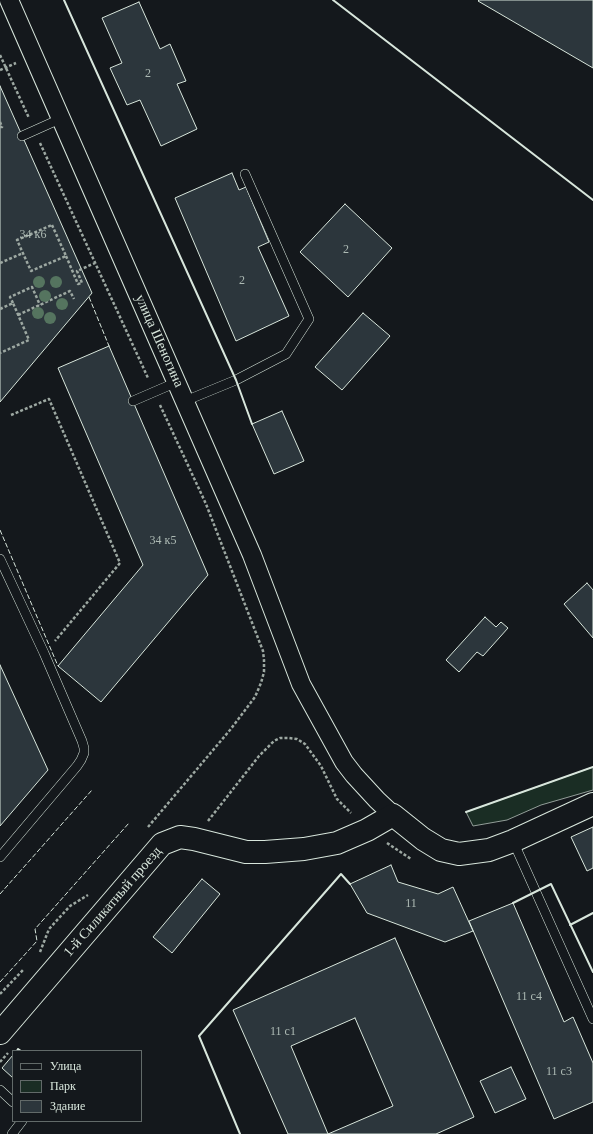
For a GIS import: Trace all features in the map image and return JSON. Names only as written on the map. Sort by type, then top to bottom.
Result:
[{"type":"street","name":"улица Шеногина","points":[[9,0],[252,555],[301,684],[344,762],[377,800],[393,815]]},
{"type":"street","points":[[393,815],[423,839],[441,850],[460,854],[488,850],[513,841],[593,804]]},
{"type":"street","name":"1-й Силикатный проезд","points":[[0,1033],[162,844],[180,837],[246,852],[304,849],[337,843],[367,830],[393,815]]},
{"type":"lane","points":[[22,136],[60,119]]},
{"type":"lane","points":[[185,401],[236,380],[286,354],[309,319],[245,174]]},
{"type":"lane","points":[[133,402],[177,382]]},
{"type":"lane","points":[[0,559],[44,653],[82,741],[84,753],[77,766],[0,857]]},
{"type":"lane","points":[[513,841],[593,1019]]},
{"type":"lane","points":[[0,1090],[12,1101]]},
{"type":"lane","points":[[12,1134],[21,1122]]},
{"type":"path","points":[[0,55],[206,504],[263,651],[264,672],[255,697],[230,730],[143,832]]},
{"type":"path","points":[[0,122],[2,127],[0,127]]},
{"type":"path","points":[[66,256],[31,271],[18,240],[52,225],[66,256],[78,284],[82,283],[77,271],[95,263]]},
{"type":"path","points":[[0,263],[23,253]]},
{"type":"path","points":[[0,353],[29,340],[10,297],[32,287],[40,305]]},
{"type":"path","points":[[18,315],[70,291],[74,299]]},
{"type":"path","points":[[0,309],[13,303]]},
{"type":"path","points":[[11,415],[49,399],[120,563],[44,653]]},
{"type":"path","points":[[39,954],[49,929],[70,906],[92,893]]},
{"type":"path","points":[[0,994],[24,969]]},
{"type":"green space","points":[[593,767],[593,790],[541,805],[507,820],[473,826],[466,812]]},
{"type":"building","points":[[593,0],[593,68],[478,1]]},
{"type":"building","points":[[139,2],[160,49],[170,44],[186,81],[177,84],[197,129],[161,146],[140,100],[127,105],[110,68],[122,63],[102,18]]},
{"type":"building","points":[[0,86],[92,293],[0,402]]},
{"type":"building","points":[[232,173],[239,190],[246,187],[269,242],[258,247],[289,316],[236,341],[175,198]]},
{"type":"building","points":[[345,204],[392,248],[348,297],[300,252]]},
{"type":"building","points":[[363,313],[390,336],[342,390],[315,367]]},
{"type":"building","points":[[109,346],[208,575],[101,702],[58,666],[143,565],[58,368]]},
{"type":"building","points":[[282,411],[304,461],[274,474],[252,424]]},
{"type":"building","points":[[587,583],[593,590],[593,638],[564,604]]},
{"type":"building","points":[[485,617],[496,627],[501,622],[508,628],[483,656],[477,652],[459,672],[446,660]]},
{"type":"building","points":[[0,665],[48,770],[0,826]]},
{"type":"building","points":[[593,827],[593,868],[587,871],[571,837]]},
{"type":"building","points":[[391,865],[398,882],[438,894],[453,887],[473,931],[445,942],[367,913],[350,884]]},
{"type":"building","points":[[202,879],[220,894],[172,953],[153,937]]},
{"type":"building","points":[[513,903],[564,1022],[573,1017],[593,1063],[593,1102],[554,1119],[469,921]]},
{"type":"building","points":[[395,938],[474,1117],[436,1134],[328,1134],[288,1134],[233,1010]],"holes":[[[355,1018],[393,1106],[328,1134],[291,1046]]]},
{"type":"building","points":[[12,1056],[12,1077],[2,1068]]},
{"type":"building","points":[[511,1067],[526,1099],[495,1113],[480,1081]]},
{"type":"fence","points":[[89,297],[109,346]]},
{"type":"fence","points":[[0,530],[58,666]]},
{"type":"fence","points":[[0,894],[92,790]]},
{"type":"fence","points":[[0,982],[37,941],[35,929],[129,823]]},
{"type":"wall","points":[[64,0],[236,380],[252,424]]},
{"type":"wall","points":[[333,0],[593,200]]},
{"type":"wall","points":[[466,812],[593,767]]},
{"type":"wall","points":[[240,1134],[199,1036],[341,874],[350,884]]},
{"type":"wall","points":[[513,903],[551,884],[593,972]]},
{"type":"wall","points":[[570,925],[593,913]]}]
